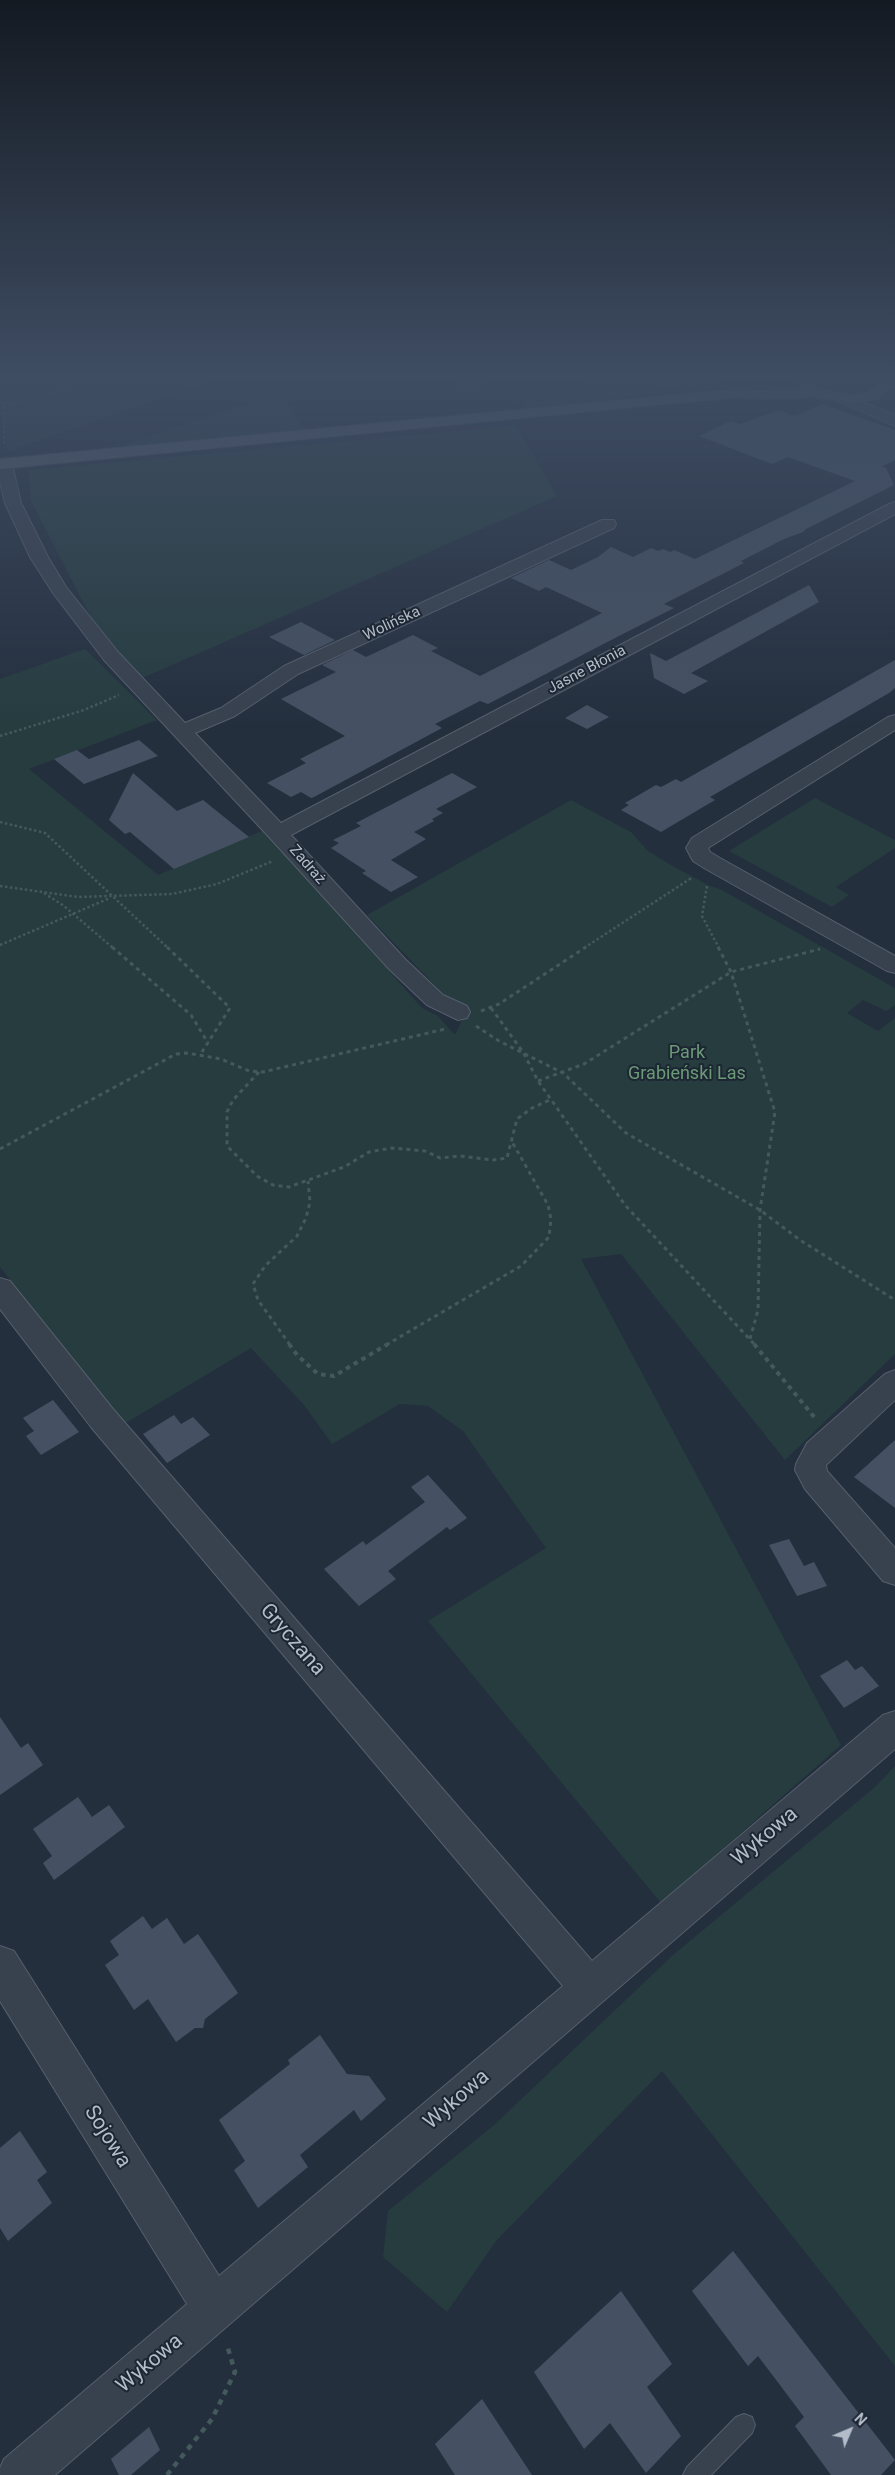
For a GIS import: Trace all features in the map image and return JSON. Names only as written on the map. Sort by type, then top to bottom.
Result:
[{"type":"street","name":"Zadraż","points":[[12,496],[39,557],[86,626],[139,688],[278,833],[397,964],[435,1000],[462,1015]]},
{"type":"street","name":"Jasne Błonia","points":[[278,833],[895,507]]},
{"type":"street","name":"Wolińska","points":[[182,731],[228,712],[291,670],[608,524]]},
{"type":"street","points":[[895,721],[700,843],[697,848],[701,856],[712,864],[895,966]]},
{"type":"street","name":"Gryczana","points":[[0,1289],[102,1418],[588,1987]]},
{"type":"street","points":[[895,1382],[832,1438],[811,1464],[813,1475],[895,1571]]},
{"type":"street","name":"Wykowa","points":[[20,2475],[588,1987],[895,1727]]},
{"type":"street","name":"Sojowa","points":[[0,1965],[215,2309]]},
{"type":"lane","points":[[695,2475],[744,2425]]},
{"type":"path","points":[[0,736],[84,710],[139,688]]},
{"type":"path","points":[[0,822],[45,833],[228,1004],[230,1008],[226,1018],[200,1055]]},
{"type":"path","points":[[0,886],[78,897],[172,894],[217,884],[295,852]]},
{"type":"path","points":[[712,864],[702,916],[731,972],[775,1112],[760,1210],[758,1310],[750,1339]]},
{"type":"path","points":[[0,1149],[176,1054],[200,1055],[221,1060],[249,1072],[259,1072],[450,1028],[462,1015],[491,1008],[712,864]]},
{"type":"path","points":[[42,892],[191,1015],[206,1035],[208,1043]]},
{"type":"path","points":[[0,945],[112,896]]},
{"type":"path","points":[[538,1081],[584,1064],[731,972],[850,941]]},
{"type":"path","points":[[491,1008],[523,1052],[538,1081],[624,1204],[750,1339],[832,1438]]},
{"type":"path","points":[[462,1015],[499,1041],[563,1073],[626,1133],[760,1210],[800,1240],[895,1300]]},
{"type":"path","points":[[259,1072],[233,1100],[227,1112],[227,1146],[257,1176],[273,1185],[289,1187],[344,1167],[369,1152],[392,1148],[424,1151],[440,1158],[460,1156],[493,1160],[507,1158],[517,1119],[532,1108],[552,1099]]},
{"type":"path","points":[[308,1180],[310,1202],[306,1218],[297,1236],[265,1266],[253,1284],[258,1300],[297,1355],[318,1374],[334,1376],[521,1266],[549,1236],[551,1219],[548,1205],[511,1140]]},
{"type":"path","points":[[167,2475],[212,2419],[235,2372],[215,2309]]},
{"type":"green space","points":[[31,496],[556,496],[138,680],[99,633],[31,501]]},
{"type":"green space","name":"Park Grabieński Las","points":[[85,649],[157,720],[29,769],[158,875],[264,830],[422,1008],[438,1016],[455,1035],[462,1020],[450,1001],[367,915],[571,800],[631,832],[648,851],[669,864],[710,886],[720,889],[895,988],[895,1005],[886,1011],[863,1000],[847,1013],[878,1031],[895,1018],[895,1354],[785,1460],[621,1254],[581,1259],[841,1745],[661,1903],[428,1621],[546,1548],[463,1431],[428,1406],[400,1404],[332,1444],[304,1405],[251,1348],[124,1424],[0,1267],[0,679]]},
{"type":"green space","points":[[815,798],[895,840],[895,848],[836,887],[849,895],[832,907],[729,851]]},
{"type":"green space","points":[[895,1766],[895,2366],[662,2071],[496,2241],[447,2312],[383,2257],[388,2211],[493,2126],[673,1955],[875,1787]]},
{"type":"building","points":[[823,496],[871,496],[803,532],[784,539],[741,561],[744,563],[664,604],[674,608],[488,704],[480,701],[435,724],[442,728],[314,797],[311,798],[301,792],[291,797],[267,783],[306,763],[300,759],[345,736],[281,699],[336,672],[322,665],[353,650],[366,657],[413,635],[438,648],[431,651],[480,676],[602,613],[546,587],[539,591],[511,578],[549,560],[571,570],[598,557],[611,547],[633,557],[651,548],[658,551],[663,549],[670,552],[674,550],[695,559]]},
{"type":"building","points":[[809,585],[819,602],[691,673],[708,681],[684,694],[654,678],[650,653],[666,661]]},
{"type":"building","points":[[301,622],[335,640],[304,655],[269,637]]},
{"type":"building","points":[[895,660],[895,688],[889,693],[710,797],[715,800],[661,832],[621,810],[629,805],[625,803],[656,785],[661,787],[676,779],[681,782]]},
{"type":"building","points":[[587,705],[609,717],[587,729],[565,718]]},
{"type":"building","points":[[139,740],[158,756],[84,784],[54,759],[77,750],[89,759]]},
{"type":"building","points":[[133,773],[177,811],[203,800],[249,837],[174,869],[130,832],[125,834],[109,820]]},
{"type":"building","points":[[452,773],[477,787],[436,809],[443,813],[432,819],[434,821],[414,832],[426,839],[391,860],[418,877],[391,892],[362,873],[366,871],[331,848],[339,843],[333,840],[361,826],[356,823]]},
{"type":"building","points":[[53,1400],[79,1432],[41,1455],[26,1436],[34,1431],[23,1418]]},
{"type":"building","points":[[174,1415],[181,1424],[193,1417],[210,1435],[167,1463],[143,1434]]},
{"type":"building","points":[[895,1440],[895,1508],[854,1477]]},
{"type":"building","points":[[428,1475],[467,1518],[450,1530],[447,1527],[388,1571],[396,1579],[359,1606],[324,1569],[363,1541],[366,1545],[425,1502],[411,1487]]},
{"type":"building","points":[[789,1539],[804,1566],[814,1562],[827,1586],[797,1596],[769,1545]]},
{"type":"building","points":[[847,1660],[855,1670],[862,1666],[879,1686],[844,1708],[820,1676]]},
{"type":"building","points":[[0,1717],[21,1748],[28,1743],[43,1765],[0,1795]]},
{"type":"building","points":[[78,1797],[92,1817],[109,1805],[125,1827],[54,1880],[43,1863],[52,1856],[33,1829]]},
{"type":"building","points":[[143,1916],[152,1929],[167,1918],[184,1944],[198,1934],[238,1993],[205,2019],[203,2028],[195,2028],[176,2042],[148,1999],[134,2010],[105,1965],[119,1955],[110,1941]]},
{"type":"building","points":[[320,2035],[347,2074],[369,2076],[386,2099],[361,2121],[354,2110],[300,2155],[308,2167],[258,2208],[234,2170],[245,2161],[219,2120],[290,2064],[288,2060]]},
{"type":"building","points":[[20,2131],[47,2172],[37,2180],[52,2203],[8,2241],[0,2228],[0,2148]]},
{"type":"building","points":[[733,2251],[895,2460],[881,2475],[831,2475],[795,2426],[804,2417],[758,2356],[748,2366],[692,2291]]},
{"type":"building","points":[[621,2291],[672,2364],[647,2387],[681,2436],[646,2473],[610,2423],[584,2449],[534,2372]]},
{"type":"building","points":[[482,2399],[532,2475],[455,2475],[435,2444]]},
{"type":"building","points":[[149,2427],[160,2450],[131,2475],[119,2475],[111,2459]]}]
